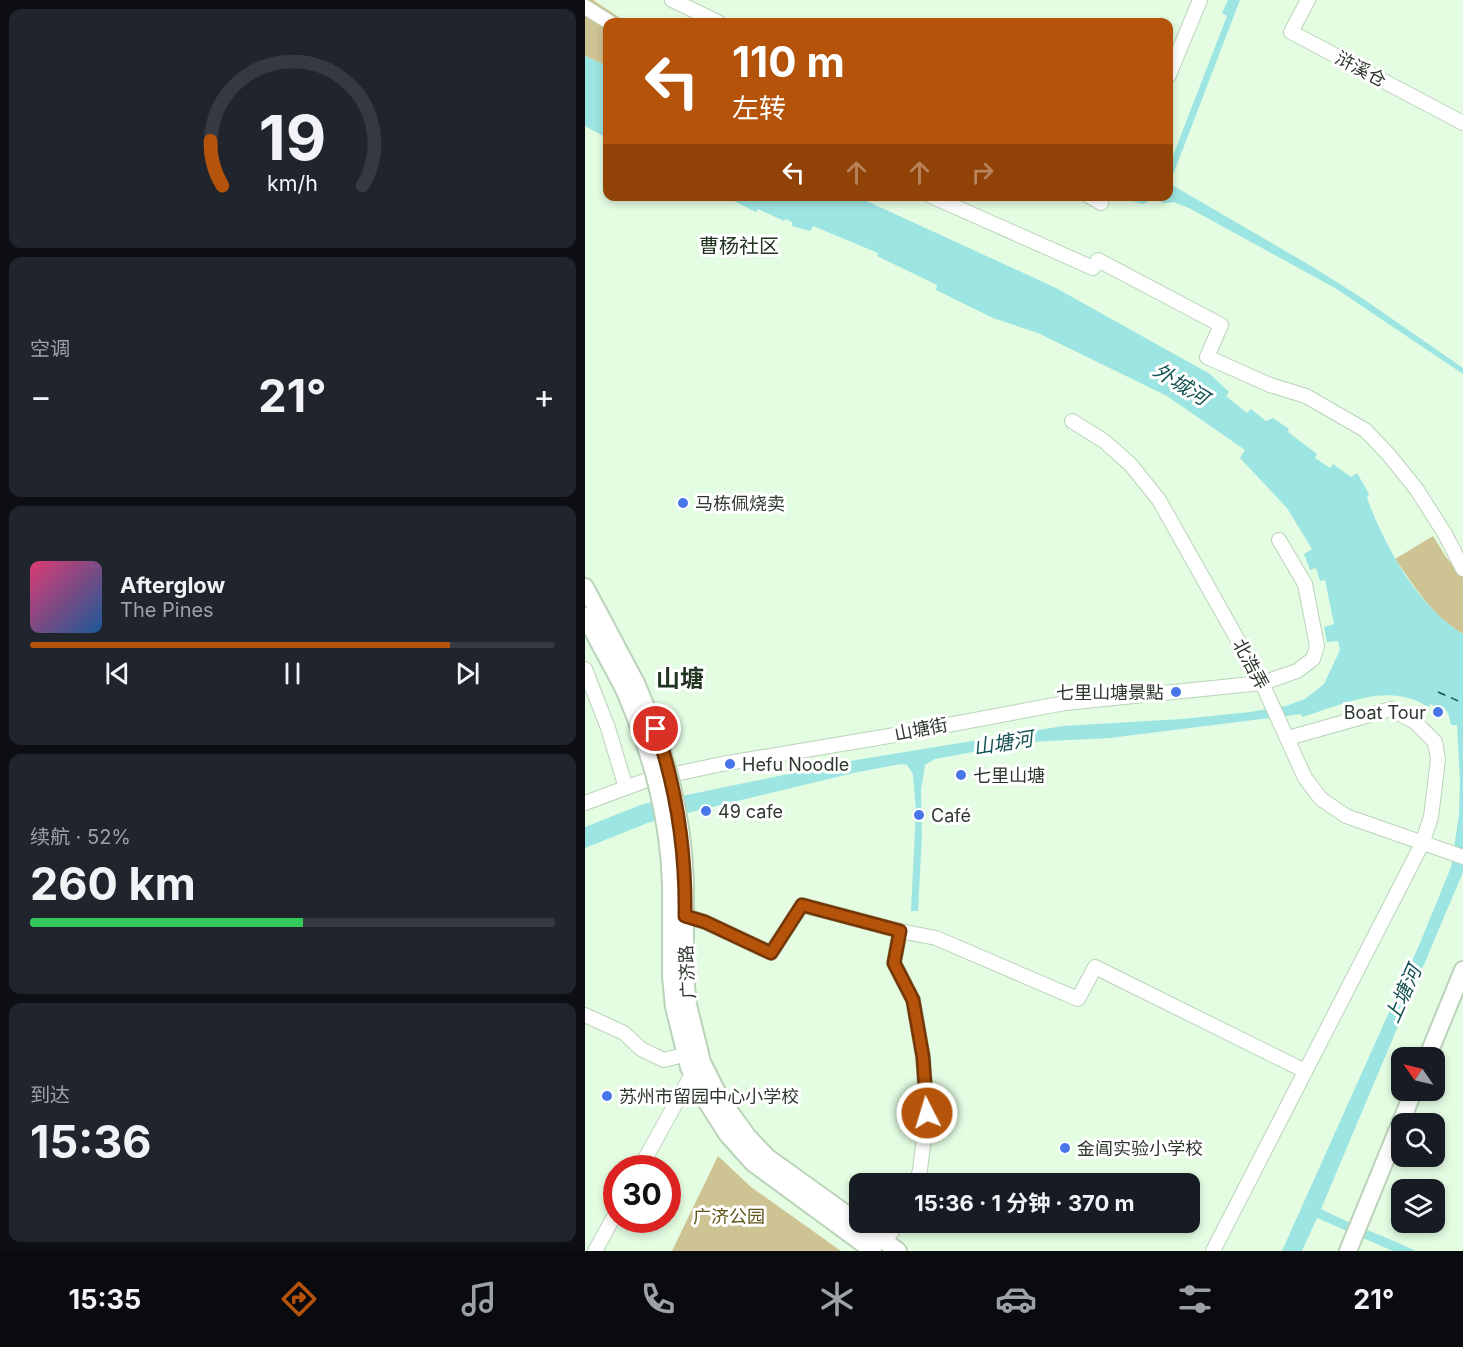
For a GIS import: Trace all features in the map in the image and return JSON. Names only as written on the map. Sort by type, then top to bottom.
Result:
[{"type":"main road","name":"广济路","points":[[585,587],[630,686],[656,729],[674,792],[683,840],[671,983],[677,1021],[692,1053],[713,1113],[747,1157],[774,1180],[885,1248]]},
{"type":"main road","name":"广济路","points":[[585,616],[591,642],[630,686]]},
{"type":"main road","name":"广济路","points":[[678,884],[685,916],[686,993],[692,1053]]},
{"type":"main road","points":[[1432,1047],[1463,970]]},
{"type":"main road","points":[[1354,1238],[1410,1101]]},
{"type":"street","points":[[672,0],[710,18]]},
{"type":"street","points":[[1173,65],[1200,0]]},
{"type":"street","name":"浒溪仓","points":[[1308,0],[1291,32],[1463,123]]},
{"type":"street","points":[[585,8],[603,18]]},
{"type":"street","points":[[942,201],[1093,268],[1098,260],[1221,325],[1207,357],[1270,385],[1306,396],[1365,430],[1417,490],[1445,534],[1463,569]]},
{"type":"street","name":"北浩弄","points":[[1072,421],[1104,441],[1131,465],[1159,500],[1261,683],[1305,778],[1321,799],[1346,816],[1463,857]]},
{"type":"street","name":"山塘街","points":[[585,803],[647,780],[722,764],[1065,703],[1261,683],[1297,670],[1313,659],[1317,646],[1305,584],[1279,540]]},
{"type":"street","points":[[585,669],[608,728],[626,788]]},
{"type":"street","points":[[1213,1251],[1422,844],[1431,817],[1438,759],[1435,742],[1415,722],[1391,709],[1285,732]]},
{"type":"street","points":[[685,916],[705,922],[771,953],[802,905],[900,931],[936,938],[1078,999],[1095,967],[1305,1071]]},
{"type":"street","points":[[900,931],[894,963],[913,1000],[923,1057],[927,1113],[919,1173]]},
{"type":"street","points":[[585,1015],[624,1033],[641,1049],[664,1060],[692,1053]]},
{"type":"street","points":[[648,1155],[698,1071]]},
{"type":"street","points":[[595,1251],[605,1233]]},
{"type":"street","points":[[885,1248],[892,1233]]},
{"type":"green space","points":[[585,0],[593,0],[620,18],[603,18],[603,64],[585,56]]},
{"type":"green space","points":[[1433,536],[1463,578],[1463,634],[1433,609],[1417,591],[1395,559]]},
{"type":"green space","name":"广济公园","points":[[718,1156],[751,1187],[841,1251],[672,1251]]},
{"type":"water","points":[[1228,0],[1240,0],[1173,175],[1173,156],[1227,16],[1222,13]]},
{"type":"water","points":[[585,56],[603,64],[603,136],[585,126]]},
{"type":"water","points":[[1173,186],[1362,298],[1463,368],[1463,374],[1335,288],[1189,208],[1173,202],[1158,201],[1173,201]]},
{"type":"water","points":[[734,201],[867,201],[1056,288],[1210,374],[1229,392],[1226,396],[1247,413],[1251,409],[1266,421],[1273,418],[1317,454],[1315,458],[1330,468],[1333,464],[1351,477],[1357,473],[1369,494],[1367,498],[1383,536],[1405,574],[1431,608],[1463,634],[1463,872],[1321,1209],[1416,1251],[1393,1251],[1317,1218],[1302,1251],[1282,1251],[1420,943],[1451,867],[1459,815],[1460,782],[1457,725],[1451,725],[1448,713],[1443,707],[1440,711],[1431,704],[1428,707],[1413,699],[1381,696],[1349,702],[1302,717],[1301,714],[1110,738],[1028,742],[935,759],[925,765],[921,790],[922,835],[918,911],[911,911],[916,811],[913,774],[907,765],[901,764],[858,772],[650,822],[585,848],[585,827],[643,804],[856,760],[1063,726],[1182,719],[1286,706],[1305,699],[1324,684],[1340,650],[1338,641],[1327,642],[1324,627],[1334,624],[1325,580],[1320,581],[1316,568],[1310,570],[1304,554],[1312,549],[1287,508],[1240,458],[1245,450],[1167,396],[1038,333],[993,318],[936,290],[937,285],[877,256],[878,253],[813,226],[810,231],[792,226],[792,222],[786,219],[784,221],[758,209],[756,212]]},
{"type":"water","points":[[1132,201],[1149,201],[1143,204]]},
{"type":"ferry route","points":[[1438,692],[1463,703]]},
{"type":"place","name":"马栋佩烧卖","points":[[683,503]]},
{"type":"place","name":"七里山塘景點","points":[[1176,692]]},
{"type":"place","name":"Boat Tour","points":[[1438,712]]},
{"type":"place","name":"Hefu Noodle","points":[[730,764]]},
{"type":"place","name":"七里山塘","points":[[961,775]]},
{"type":"place","name":"49 cafe","points":[[706,811]]},
{"type":"place","name":"Café","points":[[919,815]]},
{"type":"place","name":"苏州市留园中心小学校","points":[[607,1096]]},
{"type":"place","name":"金阊实验小学校","points":[[1065,1148]]},
{"type":"district","name":"曹杨社区","points":[[739,246]]},
{"type":"district","name":"山塘","points":[[680,678]]},
{"type":"route","points":[[656,729],[674,792],[681,828],[685,916],[705,922],[771,953],[802,905],[900,931],[894,963],[913,1000],[923,1057],[927,1113]]},
{"type":"water label","name":"外城河","points":[[1181,384]]},
{"type":"water label","name":"山塘河","points":[[1003,743]]},
{"type":"water label","name":"上塘河","points":[[1403,994]]}]
